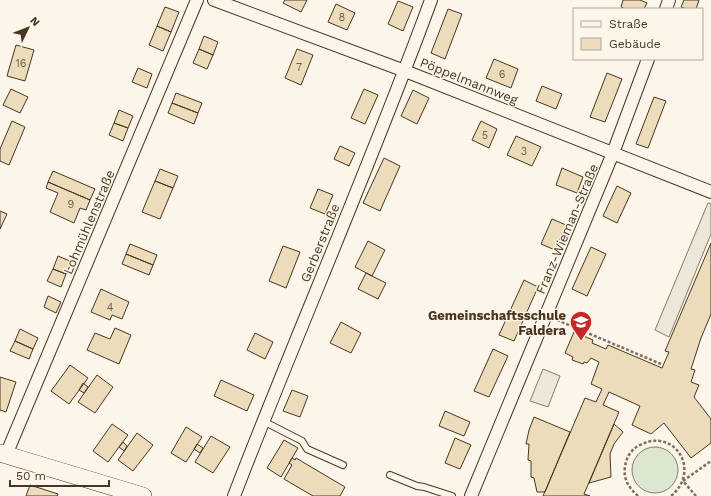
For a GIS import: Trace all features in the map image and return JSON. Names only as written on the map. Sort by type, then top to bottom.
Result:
[{"type":"street","name":"Lohmühlenstraße","points":[[3,454],[197,0]]},
{"type":"street","name":"Pöppelmannweg","points":[[214,0],[405,71],[711,192]]},
{"type":"street","name":"Gerberstraße","points":[[234,496],[405,71],[431,0]]},
{"type":"street","name":"Franz-Wieman-Straße","points":[[471,496],[613,153],[648,60]]},
{"type":"street","points":[[3,454],[143,496]]},
{"type":"lane","points":[[263,421],[302,441],[307,449],[343,465]]},
{"type":"lane","points":[[390,475],[417,486],[452,496]]},
{"type":"path","points":[[546,315],[661,364]]},
{"type":"path","points":[[638,496],[632,491],[626,482],[624,472],[626,461],[630,453],[637,446],[655,440],[665,442],[673,447],[680,454],[684,462],[685,472],[683,481],[678,490],[671,496]]},
{"type":"path","points":[[683,481],[711,461]]},
{"type":"path","points":[[683,481],[696,496]]},
{"type":"green space","points":[[655,447],[668,451],[674,457],[678,470],[674,483],[668,489],[655,493],[642,489],[636,483],[632,470],[636,457],[642,451]]},
{"type":"shaded area","points":[[708,203],[711,204],[711,234],[669,337],[655,330]]},
{"type":"shaded area","points":[[543,369],[560,376],[548,407],[530,401]]},
{"type":"building","points":[[285,0],[307,0],[301,12],[283,3]]},
{"type":"building","points":[[623,0],[640,0],[647,3],[644,8],[621,7]]},
{"type":"building","points":[[684,0],[699,0],[696,8],[681,7]]},
{"type":"building","points":[[398,1],[413,7],[403,31],[388,24]]},
{"type":"building","points":[[336,4],[355,13],[347,30],[328,22]]},
{"type":"building","points":[[165,7],[179,12],[171,32],[157,26]]},
{"type":"building","points":[[448,9],[462,14],[445,59],[431,53]]},
{"type":"building","points":[[157,26],[171,32],[163,51],[149,45]]},
{"type":"building","points":[[204,36],[218,42],[213,55],[199,49]]},
{"type":"building","points":[[16,45],[34,50],[25,81],[7,76]]},
{"type":"building","points":[[199,49],[213,55],[207,69],[193,63]]},
{"type":"building","points":[[297,49],[313,55],[301,85],[285,78]]},
{"type":"building","points":[[494,59],[518,69],[511,88],[486,78]]},
{"type":"building","points":[[138,68],[152,74],[147,88],[132,82]]},
{"type":"building","points":[[607,73],[622,79],[605,122],[590,117]]},
{"type":"building","points":[[542,86],[562,94],[556,109],[536,101]]},
{"type":"building","points":[[11,89],[28,97],[20,113],[3,105]]},
{"type":"building","points":[[364,89],[378,95],[365,124],[351,118]]},
{"type":"building","points":[[413,90],[429,98],[417,124],[401,116]]},
{"type":"building","points":[[176,93],[202,103],[198,113],[172,103]]},
{"type":"building","points":[[654,97],[666,101],[648,148],[636,144]]},
{"type":"building","points":[[172,103],[198,113],[194,124],[168,113]]},
{"type":"building","points":[[119,110],[133,116],[128,128],[114,123]]},
{"type":"building","points":[[12,121],[25,127],[9,165],[0,161],[0,149]]},
{"type":"building","points":[[481,121],[497,129],[489,148],[472,140]]},
{"type":"building","points":[[114,123],[128,128],[123,141],[109,135]]},
{"type":"building","points":[[516,136],[541,147],[532,166],[507,155]]},
{"type":"building","points":[[340,146],[355,153],[349,166],[334,159]]},
{"type":"building","points":[[384,158],[400,166],[380,211],[363,203]]},
{"type":"building","points":[[562,168],[583,177],[577,193],[556,185]]},
{"type":"building","points":[[160,169],[178,176],[173,188],[155,181]]},
{"type":"building","points":[[53,171],[95,189],[90,200],[48,182]]},
{"type":"building","points":[[155,181],[173,188],[160,219],[142,212]]},
{"type":"building","points":[[48,182],[90,200],[86,210],[80,208],[74,223],[50,212],[58,193],[46,188]]},
{"type":"building","points":[[617,186],[631,193],[617,223],[603,216]]},
{"type":"building","points":[[318,189],[333,195],[325,214],[310,208]]},
{"type":"building","points":[[0,211],[7,214],[0,229]]},
{"type":"building","points":[[552,219],[566,225],[555,250],[541,244]]},
{"type":"building","points":[[368,241],[385,250],[372,276],[355,267]]},
{"type":"building","points":[[711,243],[711,314],[691,369],[695,370],[691,382],[699,385],[694,397],[711,419],[711,443],[691,458],[664,423],[651,434],[632,425],[640,406],[609,392],[603,405],[619,412],[584,494],[590,496],[543,496],[585,398],[596,402],[602,389],[591,384],[599,362],[591,358],[587,363],[584,362],[583,364],[572,360],[573,357],[565,353],[574,332],[593,340],[592,343],[606,349],[608,345],[662,368],[669,352],[665,351]]},
{"type":"building","points":[[130,244],[157,255],[153,265],[126,254]]},
{"type":"building","points":[[283,246],[300,252],[286,288],[269,281]]},
{"type":"building","points":[[591,247],[606,254],[587,296],[572,289]]},
{"type":"building","points":[[126,254],[153,265],[149,275],[122,264]]},
{"type":"building","points":[[58,256],[72,262],[66,274],[53,269]]},
{"type":"building","points":[[53,269],[66,274],[61,287],[47,281]]},
{"type":"building","points":[[366,273],[386,283],[378,299],[358,289]]},
{"type":"building","points":[[524,280],[538,287],[514,341],[499,335]]},
{"type":"building","points":[[101,289],[129,302],[122,319],[112,315],[110,320],[91,312]]},
{"type":"building","points":[[48,296],[61,302],[56,313],[44,307]]},
{"type":"building","points":[[341,322],[361,333],[351,353],[330,343]]},
{"type":"building","points":[[115,328],[131,335],[119,364],[87,350],[95,333],[110,339]]},
{"type":"building","points":[[20,329],[38,338],[33,349],[15,341]]},
{"type":"building","points":[[255,333],[273,342],[265,359],[247,350]]},
{"type":"building","points":[[15,341],[33,349],[29,359],[10,351]]},
{"type":"building","points":[[493,349],[508,356],[489,397],[474,391]]},
{"type":"building","points":[[70,365],[88,378],[69,404],[51,391]]},
{"type":"building","points":[[97,375],[113,387],[95,413],[78,402]]},
{"type":"building","points":[[0,377],[16,382],[6,412],[0,410]]},
{"type":"building","points":[[221,380],[254,395],[247,411],[214,396]]},
{"type":"building","points":[[83,383],[88,387],[84,393],[79,390]]},
{"type":"building","points":[[292,390],[308,396],[300,417],[283,411]]},
{"type":"building","points":[[445,411],[470,422],[464,436],[439,426]]},
{"type":"building","points":[[534,417],[570,432],[545,492],[537,492],[534,478],[531,477],[531,461],[528,460],[529,444],[526,444]]},
{"type":"building","points":[[112,424],[128,435],[108,462],[93,451]]},
{"type":"building","points":[[614,424],[623,432],[614,444],[610,454],[611,477],[589,483]]},
{"type":"building","points":[[186,427],[202,437],[186,462],[171,453]]},
{"type":"building","points":[[137,433],[153,445],[133,471],[118,460]]},
{"type":"building","points":[[211,436],[230,447],[213,473],[195,462]]},
{"type":"building","points":[[455,438],[471,445],[460,469],[445,463]]},
{"type":"building","points":[[284,440],[298,448],[281,477],[267,468]]},
{"type":"building","points":[[123,442],[127,446],[124,451],[119,447]]},
{"type":"building","points":[[197,444],[203,448],[200,453],[194,449]]},
{"type":"building","points":[[292,458],[295,460],[296,458],[345,487],[340,496],[313,496],[284,479],[292,465],[289,463]]},
{"type":"building","points":[[30,485],[58,494],[57,496],[26,496]]},
{"type":"place","name":"Gemeinschaftsschule Faldera","points":[[581,342]]}]
